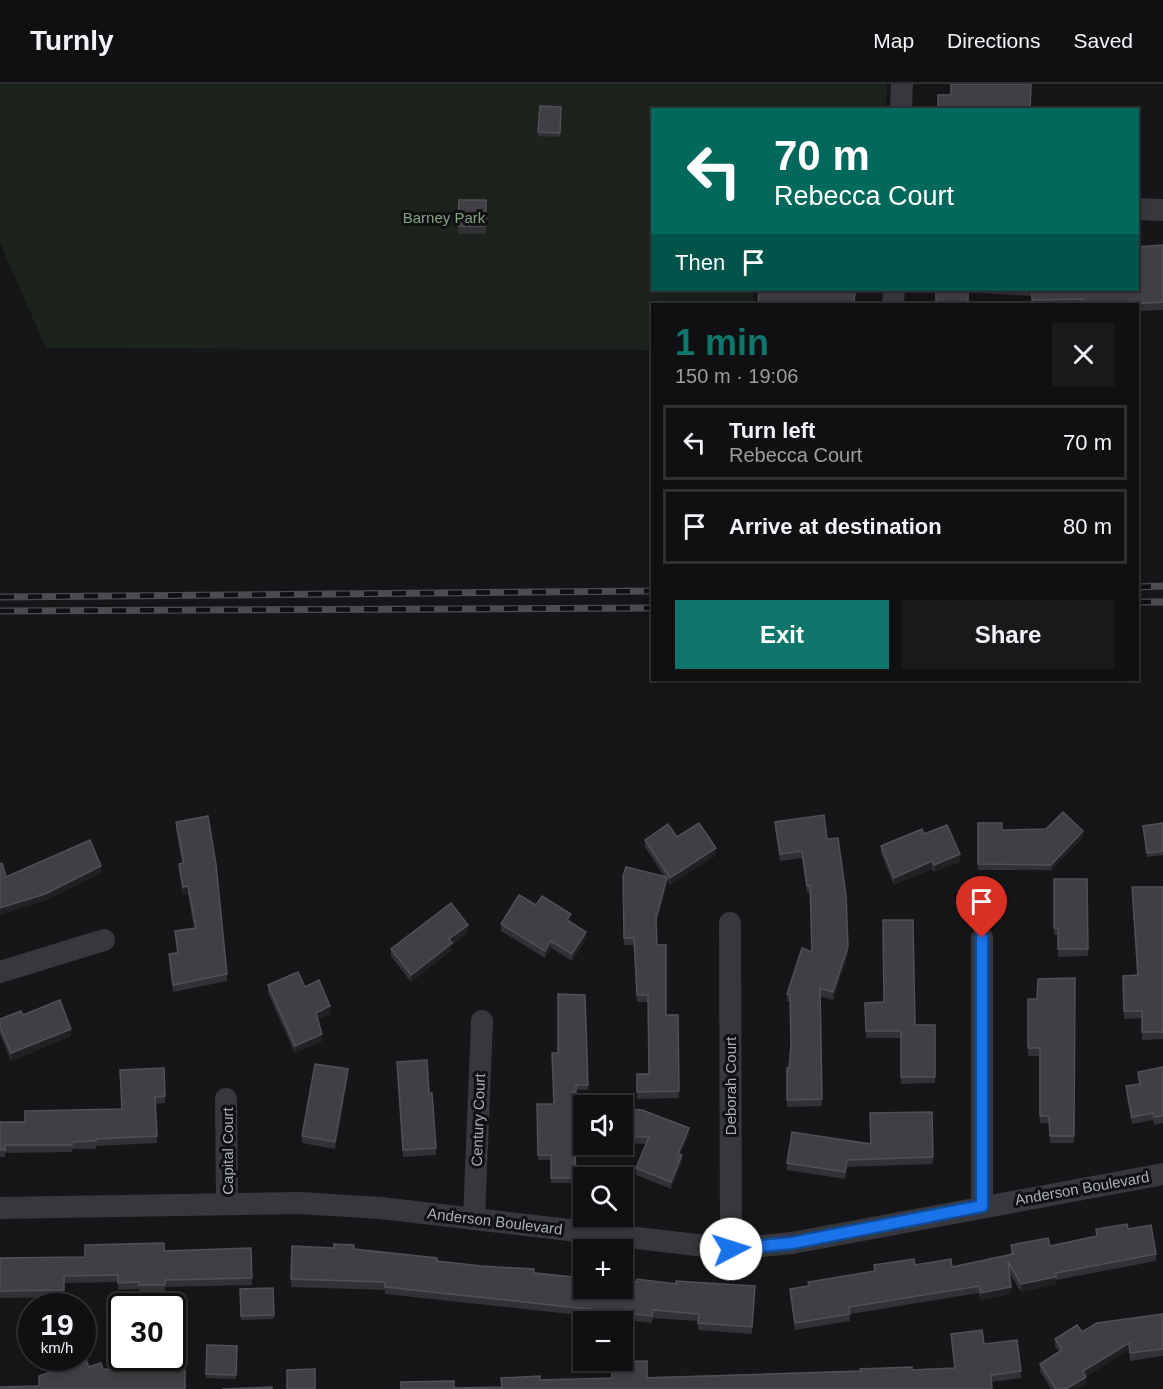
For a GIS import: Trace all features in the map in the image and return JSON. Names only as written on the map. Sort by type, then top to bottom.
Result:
[{"type":"street","points":[[901,108],[902,84]]},
{"type":"street","points":[[1139,210],[1163,210]]},
{"type":"street","name":"Deborah Court","points":[[729,923],[731,1249]]},
{"type":"street","points":[[982,938],[982,1206]]},
{"type":"street","points":[[0,972],[104,940]]},
{"type":"street","name":"Century Court","points":[[474,1219],[482,1021]]},
{"type":"street","name":"Capital Court","points":[[226,1099],[227,1203]]},
{"type":"street","name":"Anderson Boulevard","points":[[0,1208],[299,1203],[381,1208],[731,1249],[792,1243],[1163,1173]]},
{"type":"green space","name":"Barney Park","points":[[0,84],[887,84],[886,108],[651,108],[651,291],[754,291],[753,303],[651,303],[651,350],[46,348],[0,243]]},
{"type":"building","points":[[951,84],[1031,84],[1030,108],[938,108],[938,95],[951,95]]},
{"type":"building","points":[[540,106],[561,107],[560,133],[538,132]]},
{"type":"building","points":[[459,200],[486,200],[486,226],[458,226]]},
{"type":"building","points":[[1163,245],[1163,302],[1083,303],[1083,299],[1032,300],[1032,291],[1139,291],[1139,247]]},
{"type":"building","points":[[759,291],[855,291],[854,303],[758,303]]},
{"type":"building","points":[[936,291],[968,291],[968,303],[936,303]]},
{"type":"building","points":[[1063,812],[1083,831],[1051,865],[978,864],[978,823],[1002,823],[1002,830],[1046,829]]},
{"type":"building","points":[[824,815],[827,839],[838,838],[846,895],[848,947],[833,992],[820,988],[822,1099],[787,1100],[787,1068],[789,1068],[791,1045],[790,995],[787,994],[802,948],[812,952],[810,885],[807,886],[802,851],[780,854],[775,822]]},
{"type":"building","points":[[208,816],[216,864],[227,974],[173,985],[169,954],[178,953],[175,931],[196,928],[188,886],[183,887],[179,864],[184,863],[176,822]]},
{"type":"building","points":[[699,823],[716,848],[670,878],[645,840],[668,824],[677,837]]},
{"type":"building","points":[[1163,823],[1163,851],[1147,853],[1143,826]]},
{"type":"building","points":[[947,825],[960,854],[934,865],[932,861],[894,878],[881,846],[922,829],[924,834]]},
{"type":"building","points":[[90,840],[101,866],[45,894],[0,908],[0,864],[2,863],[6,877]]},
{"type":"building","points":[[626,867],[667,877],[656,918],[657,945],[666,945],[666,1015],[678,1015],[679,1091],[637,1092],[637,1074],[649,1074],[648,995],[637,995],[634,938],[624,938],[623,876]]},
{"type":"building","points":[[1054,879],[1087,879],[1088,949],[1058,949],[1058,928],[1054,928]]},
{"type":"building","points":[[1132,887],[1163,887],[1163,1032],[1142,1032],[1142,1011],[1124,1011],[1123,976],[1138,975]]},
{"type":"building","points":[[519,895],[536,905],[542,896],[571,914],[567,920],[586,932],[572,954],[551,941],[545,951],[501,924]]},
{"type":"building","points":[[451,903],[468,925],[449,939],[452,943],[411,975],[391,949]]},
{"type":"building","points":[[883,920],[913,920],[915,1025],[935,1025],[935,1077],[901,1077],[901,1031],[866,1031],[865,1003],[884,1002]]},
{"type":"building","points":[[298,972],[305,987],[319,980],[330,1006],[316,1013],[322,1034],[295,1046],[268,985]]},
{"type":"building","points":[[1075,978],[1074,1136],[1050,1136],[1049,1116],[1040,1116],[1040,1048],[1028,1048],[1028,999],[1037,999],[1038,979]]},
{"type":"building","points":[[558,994],[585,995],[588,1085],[576,1085],[576,1092],[572,1092],[572,1150],[573,1155],[575,1155],[576,1167],[573,1167],[573,1178],[551,1178],[551,1155],[538,1155],[537,1104],[554,1104],[552,1053],[558,1053]]},
{"type":"building","points":[[60,1000],[71,1029],[11,1053],[0,1027],[0,1019],[21,1011],[23,1015]]},
{"type":"building","points":[[427,1060],[436,1148],[403,1150],[397,1062]]},
{"type":"building","points":[[315,1064],[348,1069],[335,1142],[302,1136]]},
{"type":"building","points":[[1163,1067],[1163,1116],[1154,1117],[1153,1113],[1132,1117],[1126,1086],[1140,1084],[1138,1072]]},
{"type":"building","points":[[164,1068],[165,1096],[155,1097],[157,1136],[96,1139],[96,1141],[72,1142],[72,1145],[5,1145],[5,1150],[0,1150],[0,1122],[25,1122],[25,1111],[122,1109],[120,1070]]},
{"type":"building","points":[[633,1110],[642,1110],[689,1128],[678,1154],[682,1155],[671,1182],[636,1168],[649,1137],[633,1137]]},
{"type":"building","points":[[932,1112],[933,1157],[847,1160],[845,1172],[787,1163],[792,1132],[871,1144],[870,1113]]},
{"type":"building","points":[[1127,1224],[1128,1229],[1151,1225],[1156,1254],[1056,1273],[1056,1277],[1021,1284],[1008,1262],[1011,1287],[981,1293],[979,1286],[849,1307],[850,1314],[795,1323],[790,1289],[809,1286],[808,1282],[875,1271],[874,1265],[914,1259],[915,1265],[951,1259],[952,1267],[1013,1254],[1011,1245],[1048,1238],[1050,1246],[1097,1236],[1096,1229]]},
{"type":"building","points":[[164,1243],[164,1251],[251,1248],[252,1278],[165,1280],[165,1285],[139,1285],[139,1282],[118,1283],[118,1275],[64,1276],[64,1290],[0,1291],[0,1258],[85,1257],[85,1245]]},
{"type":"building","points":[[334,1244],[354,1245],[354,1249],[437,1258],[437,1261],[481,1266],[534,1269],[534,1273],[573,1277],[573,1299],[633,1299],[633,1281],[637,1282],[637,1279],[676,1284],[676,1281],[755,1286],[752,1327],[698,1323],[699,1314],[653,1310],[652,1316],[633,1314],[633,1311],[606,1311],[385,1287],[385,1282],[291,1279],[292,1246],[334,1248]]},
{"type":"building","points":[[273,1288],[274,1315],[241,1316],[240,1289]]},
{"type":"building","points":[[1163,1314],[1163,1349],[1130,1353],[1129,1343],[1083,1371],[1086,1377],[1066,1389],[1056,1389],[1040,1364],[1062,1350],[1055,1339],[1077,1325],[1082,1332],[1097,1323]]},
{"type":"building","points":[[982,1330],[984,1344],[1017,1340],[1021,1371],[991,1375],[992,1389],[401,1389],[401,1382],[454,1381],[454,1388],[502,1387],[501,1378],[540,1376],[540,1380],[612,1378],[612,1371],[633,1371],[633,1361],[647,1361],[647,1378],[861,1371],[860,1369],[912,1367],[912,1370],[955,1368],[951,1334]]},
{"type":"building","points":[[207,1345],[237,1346],[236,1375],[206,1374]]},
{"type":"building","points":[[101,1363],[103,1369],[108,1369],[108,1371],[185,1371],[185,1389],[0,1389],[0,1387],[39,1386],[39,1376],[54,1371],[96,1371],[96,1365]]},
{"type":"building","points":[[315,1369],[315,1389],[287,1389],[287,1370]]},
{"type":"building","points":[[272,1387],[272,1389],[222,1389]]},
{"type":"railway","points":[[1139,587],[1163,586]]},
{"type":"railway","points":[[0,597],[651,591]]},
{"type":"railway","points":[[1139,602],[1163,602]]},
{"type":"railway","points":[[0,611],[651,608]]},
{"type":"route","points":[[731,1249],[792,1243],[982,1206],[982,938]]}]
